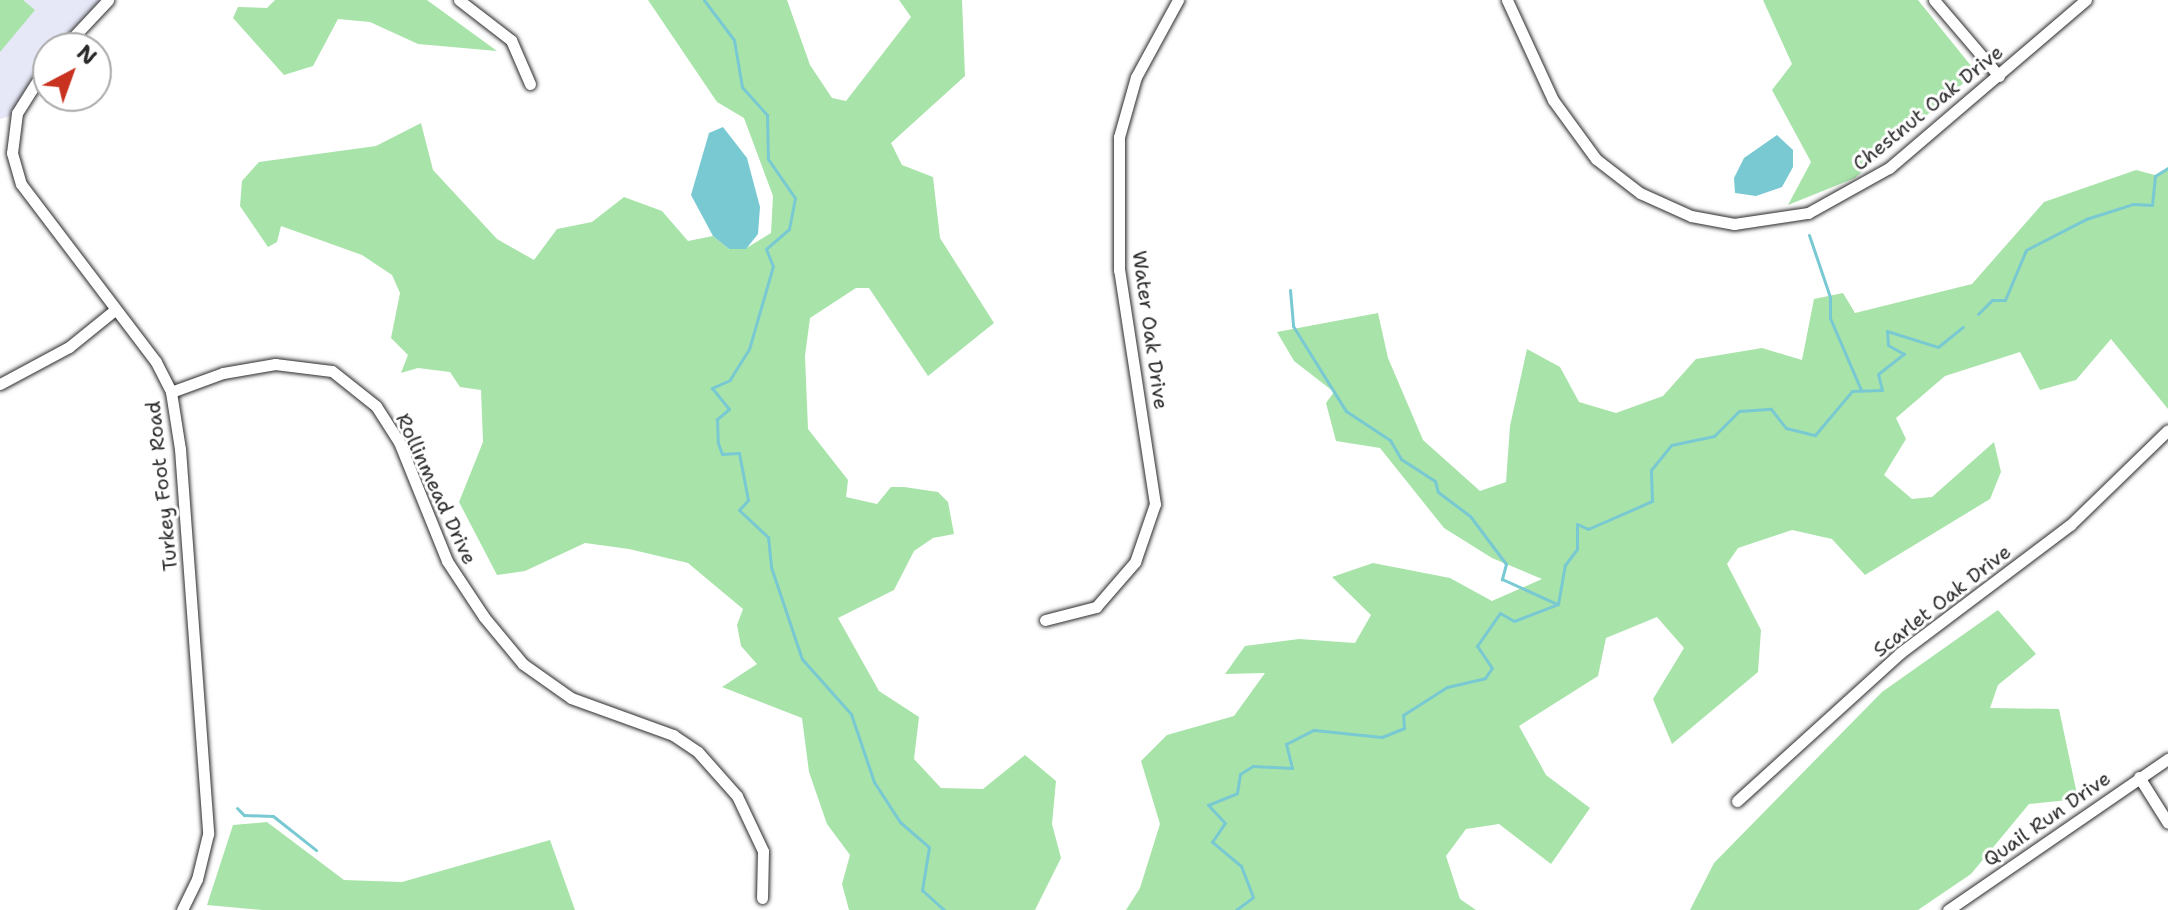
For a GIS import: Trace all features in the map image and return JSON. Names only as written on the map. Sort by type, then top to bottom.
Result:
[{"type":"street","points":[[78,32],[108,0]]},
{"type":"street","points":[[459,0],[511,40],[530,84]]},
{"type":"street","name":"Water Oak Drive","points":[[1045,620],[1096,607],[1135,562],[1155,504],[1119,270],[1119,137],[1136,77],[1178,0]]},
{"type":"street","name":"Chestnut Oak Drive","points":[[1507,0],[1553,100],[1596,159],[1640,193],[1691,216],[1734,224],[1772,222],[1841,197],[1889,168],[2086,0]]},
{"type":"street","points":[[1934,0],[1999,76]]},
{"type":"street","name":"Turkey Foot Road","points":[[32,89],[17,113],[12,153],[21,184],[156,362],[171,392],[180,449],[208,788],[204,857],[182,910]]},
{"type":"street","points":[[0,384],[69,347],[116,309]]},
{"type":"street","name":"Rollinmead Drive","points":[[171,392],[223,373],[275,364],[332,371],[376,406],[399,442],[447,561],[484,617],[523,664],[571,698],[673,735],[698,752],[737,796],[763,851],[762,898]]},
{"type":"street","name":"Scarlet Oak Drive","points":[[1737,801],[1900,653],[2070,525],[2168,430]]},
{"type":"street","name":"Quail Run Drive","points":[[1948,910],[2168,759]]},
{"type":"street","points":[[2139,777],[2168,823]]},
{"type":"street","points":[[1962,900],[1971,910]]},
{"type":"shaded area","points":[[0,0],[100,0],[70,32],[32,32],[32,77],[11,116],[0,119]]},
{"type":"green space","points":[[0,0],[23,0],[35,10],[0,52]]},
{"type":"green space","points":[[275,0],[427,0],[497,51],[418,44],[370,22],[338,19],[313,66],[284,75],[233,18],[238,7],[267,8]]},
{"type":"green space","points":[[648,0],[787,0],[810,65],[832,98],[846,101],[911,17],[899,0],[962,0],[965,76],[891,143],[902,165],[933,177],[940,238],[994,323],[928,376],[869,288],[856,288],[810,318],[805,356],[808,429],[848,480],[846,497],[877,504],[891,487],[904,487],[938,492],[948,502],[954,534],[933,538],[914,551],[894,590],[838,618],[879,691],[919,717],[914,759],[941,788],[983,789],[1025,755],[1056,781],[1052,824],[1061,858],[1035,910],[849,910],[842,884],[850,855],[827,824],[809,772],[802,718],[722,687],[757,664],[741,646],[737,625],[743,609],[688,563],[629,549],[585,543],[525,571],[497,575],[459,502],[483,442],[481,390],[460,387],[450,372],[418,368],[401,373],[408,355],[391,338],[400,293],[392,275],[362,255],[281,226],[277,242],[268,247],[240,206],[242,181],[259,162],[376,146],[421,123],[433,170],[497,239],[534,260],[557,229],[592,222],[624,197],[662,211],[688,241],[713,236],[729,249],[745,249],[771,233],[773,196],[744,118],[717,102]]},
{"type":"green space","points":[[1763,0],[1918,0],[1976,72],[1855,178],[1788,205],[1811,162],[1772,90],[1792,64]]},
{"type":"green space","points":[[2168,168],[2168,409],[2111,339],[2076,380],[2040,390],[2020,352],[1945,376],[1896,418],[1906,439],[1884,475],[1912,499],[1932,497],[1994,442],[2001,472],[1990,499],[1865,575],[1832,539],[1792,530],[1738,548],[1727,564],[1761,630],[1758,672],[1672,744],[1653,699],[1684,648],[1657,617],[1606,638],[1598,676],[1519,726],[1546,775],[1590,808],[1551,864],[1499,824],[1466,829],[1446,856],[1460,899],[1476,910],[1126,910],[1140,888],[1160,824],[1141,761],[1167,735],[1234,716],[1265,673],[1225,674],[1245,646],[1299,639],[1355,643],[1371,615],[1332,577],[1373,563],[1450,578],[1492,601],[1542,579],[1492,558],[1444,528],[1380,448],[1336,441],[1326,403],[1334,392],[1294,361],[1277,332],[1378,313],[1388,358],[1423,440],[1480,491],[1506,482],[1510,426],[1527,349],[1560,367],[1579,402],[1616,413],[1663,396],[1696,359],[1762,348],[1802,360],[1814,299],[1843,293],[1855,313],[1972,284],[2044,202],[2136,170],[2155,175]]},
{"type":"green space","points":[[1998,610],[2036,654],[1998,685],[1990,708],[2059,709],[2078,799],[2029,804],[1971,874],[1918,910],[1690,910],[1714,863],[1882,692]]},
{"type":"green space","points":[[267,822],[344,880],[402,882],[550,840],[575,910],[263,910],[207,905],[233,825]]},
{"type":"water","points":[[723,127],[747,158],[760,207],[758,234],[746,249],[729,249],[713,236],[691,195],[709,133]]},
{"type":"water","points":[[1777,135],[1793,150],[1793,167],[1782,187],[1756,196],[1735,193],[1734,178],[1744,158]]},
{"type":"waterway","points":[[704,0],[734,40],[742,87],[767,115],[768,159],[795,198],[789,229],[766,249],[773,266],[749,349],[730,380],[712,388],[729,409],[717,419],[718,443],[722,454],[739,453],[748,500],[739,510],[768,537],[771,567],[802,659],[851,714],[874,782],[900,822],[929,847],[922,890],[944,910]]},
{"type":"waterway","points":[[1978,314],[1992,300],[2005,300],[2026,250],[2086,219],[2133,204],[2152,205],[2155,176],[2168,168]]},
{"type":"waterway","points":[[1809,235],[1830,297],[1830,318],[1861,390]]},
{"type":"waterway","points":[[1290,290],[1293,326],[1346,411],[1390,440],[1401,459],[1435,481],[1438,492],[1470,516],[1506,564],[1502,579],[1557,604]]},
{"type":"waterway","points":[[1236,910],[1253,897],[1241,866],[1212,842],[1225,823],[1208,805],[1237,793],[1240,774],[1253,766],[1292,768],[1286,744],[1314,730],[1382,737],[1404,728],[1403,715],[1447,687],[1485,678],[1492,668],[1477,646],[1500,613],[1514,621],[1558,604],[1565,565],[1577,549],[1577,524],[1588,529],[1652,501],[1651,470],[1671,445],[1714,436],[1739,411],[1771,409],[1786,428],[1815,435],[1852,391],[1882,390],[1878,374],[1904,354],[1888,345],[1887,331],[1938,347],[1963,327]]},
{"type":"waterway","points":[[237,808],[244,815],[273,816],[316,850]]}]
